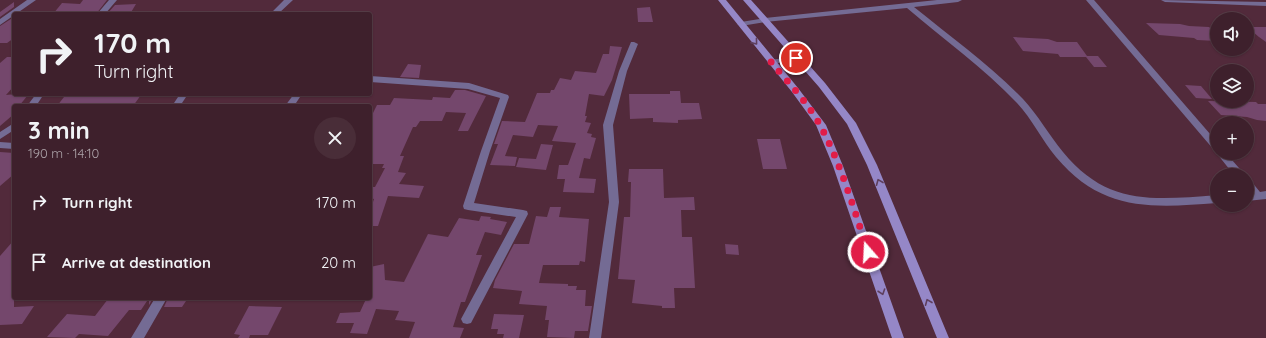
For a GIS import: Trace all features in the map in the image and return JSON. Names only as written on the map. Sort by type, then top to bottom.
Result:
[{"type":"main road","points":[[722,0],[795,90],[821,125],[838,166],[898,338]]},
{"type":"main road","points":[[747,0],[796,58],[822,85],[851,123],[872,165],[943,338]]},
{"type":"street","points":[[16,12],[32,0]]},
{"type":"street","points":[[102,12],[113,0]]},
{"type":"street","points":[[276,12],[289,0]]},
{"type":"street","points":[[741,24],[764,20],[958,0]]},
{"type":"street","points":[[1090,0],[1210,140]]},
{"type":"street","points":[[1165,0],[1266,4]]},
{"type":"street","points":[[908,5],[1015,95],[1036,119],[1070,168],[1089,184],[1110,194],[1136,201],[1162,204],[1210,200]]},
{"type":"street","points":[[0,24],[12,15]]},
{"type":"street","points":[[0,24],[12,24]]},
{"type":"street","points":[[595,338],[614,202],[608,125],[623,71],[634,44]]},
{"type":"street","points":[[771,62],[796,58]]},
{"type":"street","points":[[372,79],[469,86],[505,97],[504,105],[480,166],[468,206],[523,214],[467,319]]},
{"type":"street","points":[[0,136],[12,127]]},
{"type":"street","points":[[0,145],[12,146]]},
{"type":"street","points":[[1227,160],[1234,168]]},
{"type":"street","points":[[1254,189],[1262,196]]},
{"type":"street","points":[[137,338],[160,300]]},
{"type":"building","points":[[83,0],[107,0],[98,12],[55,12],[62,3],[80,4]]},
{"type":"building","points":[[14,2],[14,7],[0,17],[0,12]]},
{"type":"building","points":[[136,4],[131,12],[109,12],[115,5]]},
{"type":"building","points":[[650,7],[653,22],[638,22],[637,8]]},
{"type":"building","points":[[12,18],[12,39],[7,43],[0,43],[0,26]]},
{"type":"building","points":[[1146,23],[1180,24],[1210,28],[1210,41],[1159,35]]},
{"type":"building","points":[[1254,27],[1266,27],[1266,42],[1254,33]]},
{"type":"building","points":[[1013,37],[1048,39],[1057,42],[1077,42],[1087,56],[1098,56],[1107,67],[1094,67],[1086,57],[1060,57],[1058,54],[1023,51]]},
{"type":"building","points":[[610,46],[622,47],[612,80],[604,96],[589,94],[585,116],[587,116],[585,122],[591,123],[587,133],[592,134],[591,137],[596,138],[590,159],[584,158],[579,178],[596,179],[594,193],[563,192],[565,179],[557,179],[559,165],[568,165],[576,143],[552,141],[558,126],[538,125],[533,137],[513,135],[505,156],[517,157],[515,166],[490,165],[498,144],[494,144],[502,121],[525,122],[537,93],[550,93],[551,90],[554,90],[560,78],[571,80],[575,71],[596,73],[603,54],[609,54]]},
{"type":"building","points":[[7,57],[12,57],[12,88],[6,95],[12,94],[14,97],[27,96],[21,104],[12,104],[12,116],[0,126],[0,63]]},
{"type":"building","points":[[408,64],[421,65],[419,78],[400,77]]},
{"type":"building","points":[[1185,85],[1201,86],[1210,97],[1210,99],[1196,98]]},
{"type":"building","points":[[455,90],[465,90],[486,96],[468,131],[458,131],[466,113],[446,112],[442,121],[420,121],[416,127],[413,127],[400,156],[404,156],[398,172],[406,173],[399,184],[424,186],[419,198],[388,196],[378,226],[372,226],[372,205],[374,199],[372,198],[372,187],[375,187],[385,168],[382,168],[384,164],[372,164],[372,113],[377,105],[390,105],[394,98],[432,100],[433,97],[450,98]]},
{"type":"building","points":[[670,91],[680,91],[681,103],[699,103],[702,119],[678,120],[678,123],[653,122],[653,118],[630,119],[629,94],[670,94]]},
{"type":"building","points":[[140,96],[134,104],[59,104],[64,97]]},
{"type":"building","points":[[1254,102],[1258,104],[1266,104],[1266,121],[1254,119],[1254,116],[1221,115],[1214,108],[1254,108]]},
{"type":"building","points":[[757,139],[780,139],[787,169],[763,169]]},
{"type":"building","points":[[541,144],[553,145],[546,170],[516,167],[519,158],[536,159]]},
{"type":"building","points":[[0,152],[12,153],[12,176],[0,186]]},
{"type":"building","points":[[629,169],[663,169],[664,198],[694,197],[695,210],[681,210],[682,237],[692,237],[695,288],[674,288],[675,308],[662,308],[662,306],[632,303],[635,280],[618,279],[624,217],[630,217],[631,182],[628,182]]},
{"type":"building","points":[[550,207],[561,207],[559,217],[589,219],[585,262],[580,261],[579,265],[543,265],[539,283],[568,284],[568,286],[577,286],[576,290],[586,290],[585,306],[592,306],[588,331],[575,331],[574,338],[547,337],[549,320],[545,320],[547,306],[519,304],[522,291],[493,288],[495,280],[514,244],[529,244],[536,216],[547,217]]},
{"type":"building","points":[[481,216],[491,217],[490,219],[507,222],[501,235],[485,232],[476,255],[482,255],[465,302],[461,302],[453,327],[464,328],[460,338],[409,338],[415,322],[395,320],[399,311],[376,309],[367,334],[350,333],[354,323],[336,323],[340,313],[360,312],[366,300],[372,300],[372,267],[384,264],[385,280],[404,282],[428,234],[448,237],[459,218],[479,221]]},
{"type":"building","points":[[12,242],[12,300],[14,300],[14,307],[34,306],[22,324],[0,325],[0,256]]},
{"type":"building","points":[[725,244],[738,245],[739,255],[726,254]]},
{"type":"building","points":[[107,300],[148,300],[141,310],[129,310],[108,336],[79,334],[75,338],[47,337],[67,314],[95,316]]},
{"type":"building","points":[[167,300],[187,300],[182,307],[164,307]]},
{"type":"building","points":[[249,306],[282,307],[268,335],[250,335],[249,338],[238,338],[240,335],[234,334]]},
{"type":"building","points":[[494,314],[524,315],[519,338],[503,338],[504,334],[497,334],[498,329],[491,329]]},
{"type":"route","points":[[796,58],[771,62],[795,90],[821,125],[838,166],[868,252]]}]
